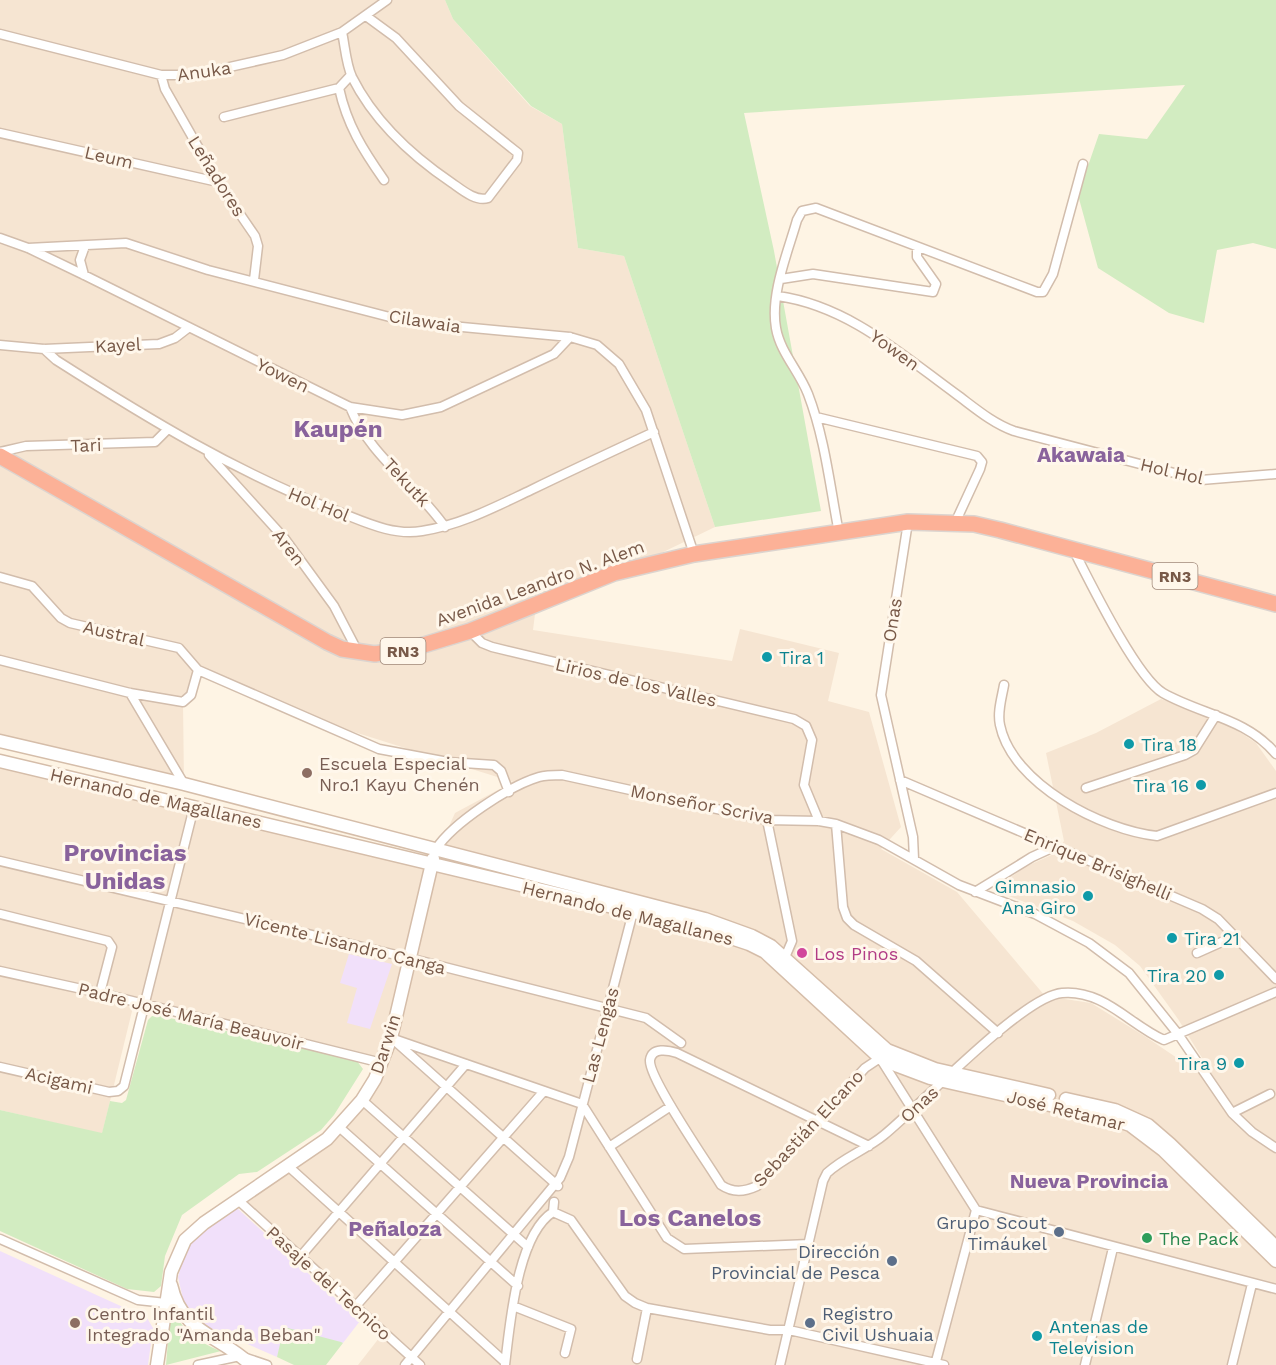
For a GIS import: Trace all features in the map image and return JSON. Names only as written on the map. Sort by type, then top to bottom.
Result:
[{"type":"highway","name":"Avenida Leandro N. Alem","points":[[0,454],[327,642],[358,653],[395,652],[470,631],[614,573],[694,554],[908,522],[982,526],[1073,548],[1276,604]]},
{"type":"main road","name":"Hernando de Magallanes","points":[[0,741],[184,784],[705,919],[753,936],[887,1050],[948,1076]]},
{"type":"main road","name":"Hernando de Magallanes","points":[[0,761],[728,936],[784,961],[880,1058]]},
{"type":"main road","name":"Darwin","points":[[158,1365],[175,1257],[185,1240],[238,1200],[316,1148],[339,1127],[362,1100],[382,1063],[391,1038],[436,849]]},
{"type":"main road","name":"José Retamar","points":[[880,1058],[918,1074],[948,1076],[1134,1117],[1170,1144],[1276,1247]]},
{"type":"main road","name":"José Retamar","points":[[948,1076],[1130,1125],[1162,1150],[1276,1261]]},
{"type":"main road","points":[[170,1281],[173,1297],[186,1319],[211,1339],[251,1365]]},
{"type":"street","name":"Anuka","points":[[0,34],[161,75],[194,75],[283,55],[342,32],[387,0]]},
{"type":"street","points":[[342,32],[351,75],[400,142],[421,162],[465,192],[483,200],[488,198],[517,160],[518,153],[459,106],[396,38],[366,16]]},
{"type":"street","name":"Leñadores","points":[[161,75],[165,89],[218,182],[255,236],[258,246],[254,280]]},
{"type":"street","points":[[224,117],[339,88],[351,75]]},
{"type":"street","points":[[339,88],[346,116],[358,143],[384,180]]},
{"type":"street","name":"Leum","points":[[0,133],[218,182]]},
{"type":"street","points":[[839,533],[816,417],[807,392],[781,343],[776,328],[781,279],[797,220],[802,211],[816,208],[917,248],[1037,292],[1043,292],[1053,274],[1083,164]]},
{"type":"street","name":"Yowen","points":[[0,238],[28,248],[84,275],[350,407],[402,415],[441,407],[554,354],[570,337]]},
{"type":"street","name":"Cilawaia","points":[[28,248],[126,243],[208,270],[254,280],[409,322],[570,337],[597,345],[619,364],[632,383],[654,432],[694,554]]},
{"type":"street","points":[[84,275],[80,260],[85,246]]},
{"type":"street","points":[[781,279],[813,274],[927,293],[933,292],[936,285],[917,257],[917,248]]},
{"type":"street","name":"Yowen","points":[[778,296],[793,298],[858,323],[1001,426]]},
{"type":"street","name":"Kayel","points":[[44,349],[159,344],[175,338],[188,328]]},
{"type":"street","points":[[0,345],[44,349]]},
{"type":"street","name":"Hol Hol","points":[[44,349],[56,360],[167,430],[206,451],[295,496],[378,527],[419,532],[460,523],[654,432]]},
{"type":"street","name":"Tekutk","points":[[350,407],[362,433],[433,510],[445,527]]},
{"type":"street","points":[[816,417],[976,456],[982,462],[955,523]]},
{"type":"street","name":"Hol Hol","points":[[1001,426],[1201,480],[1276,474]]},
{"type":"street","name":"Tari","points":[[0,454],[26,446],[155,442],[167,430]]},
{"type":"street","name":"Aren","points":[[206,451],[285,539],[334,606],[358,653]]},
{"type":"street","name":"Onas","points":[[908,522],[881,695],[913,837],[914,859]]},
{"type":"street","points":[[1073,548],[1148,681],[1161,692],[1248,728],[1265,741],[1276,754]]},
{"type":"street","name":"Austral","points":[[0,577],[32,586],[61,618],[70,623],[179,648],[198,670]]},
{"type":"street","name":"Lirios de los Valles","points":[[470,631],[482,643],[492,647],[794,719],[806,726],[812,740],[804,785],[819,820]]},
{"type":"street","points":[[0,660],[130,693],[183,702],[191,695],[198,670],[379,749],[448,762],[494,765],[501,771],[509,792]]},
{"type":"street","points":[[1004,684],[1000,725],[1019,764],[1047,792],[1091,816],[1141,835],[1157,836],[1276,794]]},
{"type":"street","points":[[130,693],[184,784]]},
{"type":"street","points":[[1086,788],[1194,750],[1216,715]]},
{"type":"street","name":"Monseñor Scriva","points":[[509,792],[536,778],[562,775],[767,820],[819,820],[879,840],[940,876],[975,892],[1035,914],[1112,958],[1146,991],[1232,1113],[1252,1132],[1276,1148]]},
{"type":"street","name":"Enrique Brisighelli","points":[[900,780],[1202,909],[1218,919],[1276,979]]},
{"type":"street","name":"Darwin","points":[[436,849],[445,836],[458,824],[509,792]]},
{"type":"street","points":[[144,1005],[194,807]]},
{"type":"street","points":[[767,820],[792,941],[784,961]]},
{"type":"street","points":[[836,824],[843,907],[847,918],[854,925],[916,961],[998,1034]]},
{"type":"street","points":[[975,892],[1032,856],[1056,846]]},
{"type":"street","name":"Vicente Lisandro Canga","points":[[0,861],[409,958],[646,1018],[681,1043]]},
{"type":"street","name":"Las Lengas","points":[[405,1365],[558,1183],[568,1157],[633,912]]},
{"type":"street","points":[[0,914],[108,941],[112,947],[100,993]]},
{"type":"street","points":[[1197,953],[1235,936]]},
{"type":"street","name":"Padre José María Beauvoir","points":[[0,971],[100,993],[382,1063]]},
{"type":"street","points":[[1178,1034],[1276,992]]},
{"type":"street","name":"Onas","points":[[780,1365],[827,1173],[869,1146],[948,1076],[1045,996],[1062,993],[1079,994],[1101,1001],[1164,1040],[1178,1034]]},
{"type":"street","name":"Acigami","points":[[0,1067],[109,1092],[118,1091],[124,1086],[144,1005]]},
{"type":"street","points":[[391,1038],[582,1104],[667,1238],[675,1245],[684,1248],[809,1245]]},
{"type":"street","points":[[391,1038],[558,1183]]},
{"type":"street","points":[[609,1147],[671,1106],[650,1061],[652,1054],[658,1050],[677,1053],[869,1146]]},
{"type":"street","name":"Hernando de Magallanes","points":[[880,1058],[976,1210]]},
{"type":"street","name":"Sebastián Elcano","points":[[671,1106],[721,1185],[729,1190],[740,1191],[757,1186],[865,1068],[880,1058]]},
{"type":"street","points":[[300,1257],[466,1064]]},
{"type":"street","points":[[355,1307],[544,1091]]},
{"type":"street","points":[[1232,1113],[1270,1094]]},
{"type":"street","points":[[362,1100],[528,1247]]},
{"type":"street","points":[[339,1127],[518,1286]]},
{"type":"street","points":[[288,1166],[505,1364]]},
{"type":"street","name":"Pasaje del Tecnico","points":[[238,1200],[420,1365]]},
{"type":"street","points":[[505,1364],[513,1306],[528,1247],[537,1227],[553,1212],[554,1202]]},
{"type":"street","points":[[553,1212],[571,1220],[625,1296],[647,1308],[770,1330],[789,1330],[938,1364],[976,1210],[1113,1248],[1276,1289]]},
{"type":"street","points":[[0,1239],[138,1300],[166,1303]]},
{"type":"street","points":[[1085,1365],[1113,1248]]},
{"type":"street","points":[[1232,1365],[1252,1284]]},
{"type":"street","points":[[513,1306],[570,1329],[565,1353]]},
{"type":"street","points":[[637,1359],[647,1308]]},
{"type":"street","points":[[198,1365],[240,1356],[267,1365]]},
{"type":"shaded area","points":[[0,0],[445,0],[453,19],[530,106],[562,124],[578,248],[624,256],[715,527],[535,614],[533,630],[732,661],[740,629],[839,653],[828,701],[869,712],[901,827],[881,849],[957,892],[1045,996],[1091,1003],[1220,1087],[1178,1019],[1140,966],[1115,945],[1073,921],[1001,893],[998,886],[1025,867],[1056,853],[1064,841],[1046,753],[1096,733],[1161,699],[1225,722],[1256,743],[1276,771],[1276,1365],[358,1365],[383,1333],[238,1200],[327,1139],[381,1063],[134,1003],[102,1134],[0,1110],[0,760],[432,864],[455,813],[513,782],[351,731],[198,670],[183,702],[184,784],[0,740]]},
{"type":"shaded area","points":[[349,954],[392,964],[370,1029],[347,1023],[357,988],[340,983]]},
{"type":"shaded area","points":[[236,1207],[360,1321],[343,1343],[285,1328],[277,1357],[208,1327],[191,1312],[183,1299],[178,1277],[187,1246],[198,1233]]},
{"type":"shaded area","name":"Centro Infantil Integrado \"Amanda Beban\"","points":[[0,1251],[147,1318],[153,1328],[148,1365],[0,1365]]},
{"type":"green space","points":[[445,0],[1276,0],[1276,249],[1253,243],[1217,250],[1204,323],[1169,313],[1098,268],[1078,195],[1099,134],[1147,139],[1185,85],[744,113],[774,251],[821,511],[715,527],[624,256],[578,248],[562,124],[531,106],[453,19]]},
{"type":"green space","points":[[157,1015],[357,1061],[363,1069],[334,1115],[321,1130],[257,1172],[239,1174],[182,1215],[165,1256],[161,1286],[154,1292],[127,1289],[0,1231],[0,1110],[102,1133],[110,1101],[122,1103],[126,1100],[148,1020]]},
{"type":"green space","points":[[171,1305],[179,1321],[191,1334],[221,1351],[166,1365]]},
{"type":"green space","points":[[284,1327],[343,1343],[326,1365],[294,1365],[277,1357]]},
{"type":"place","name":"Tira 1","points":[[767,657]]},
{"type":"place","name":"Tira 18","points":[[1129,744]]},
{"type":"place","name":"Escuela Especial Nro.1 Kayu Chenén","points":[[307,773]]},
{"type":"place","name":"Tira 16","points":[[1201,785]]},
{"type":"place","name":"Gimnasio Ana Giro","points":[[1088,896]]},
{"type":"place","name":"Tira 21","points":[[1172,938]]},
{"type":"place","name":"Los Pinos","points":[[802,953]]},
{"type":"place","name":"Tira 20","points":[[1219,975]]},
{"type":"place","name":"Tira 9","points":[[1239,1063]]},
{"type":"place","name":"Grupo Scout Timáukel","points":[[1059,1232]]},
{"type":"place","name":"The Pack","points":[[1147,1238]]},
{"type":"place","name":"Dirección Provincial de Pesca","points":[[892,1261]]},
{"type":"place","name":"Centro Infantil Integrado \"Amanda Beban\"","points":[[75,1323]]},
{"type":"place","name":"Registro Civil Ushuaia","points":[[810,1323]]},
{"type":"place","name":"Antenas de Television","points":[[1037,1336]]},
{"type":"district","name":"Kaupén","points":[[338,429]]},
{"type":"district","name":"Akawaia","points":[[1081,454]]},
{"type":"district","name":"Provincias Unidas","points":[[125,867]]},
{"type":"district","name":"Nueva Provincia","points":[[1089,1181]]},
{"type":"district","name":"Los Canelos","points":[[690,1218]]},
{"type":"district","name":"Peñaloza","points":[[395,1228]]}]
